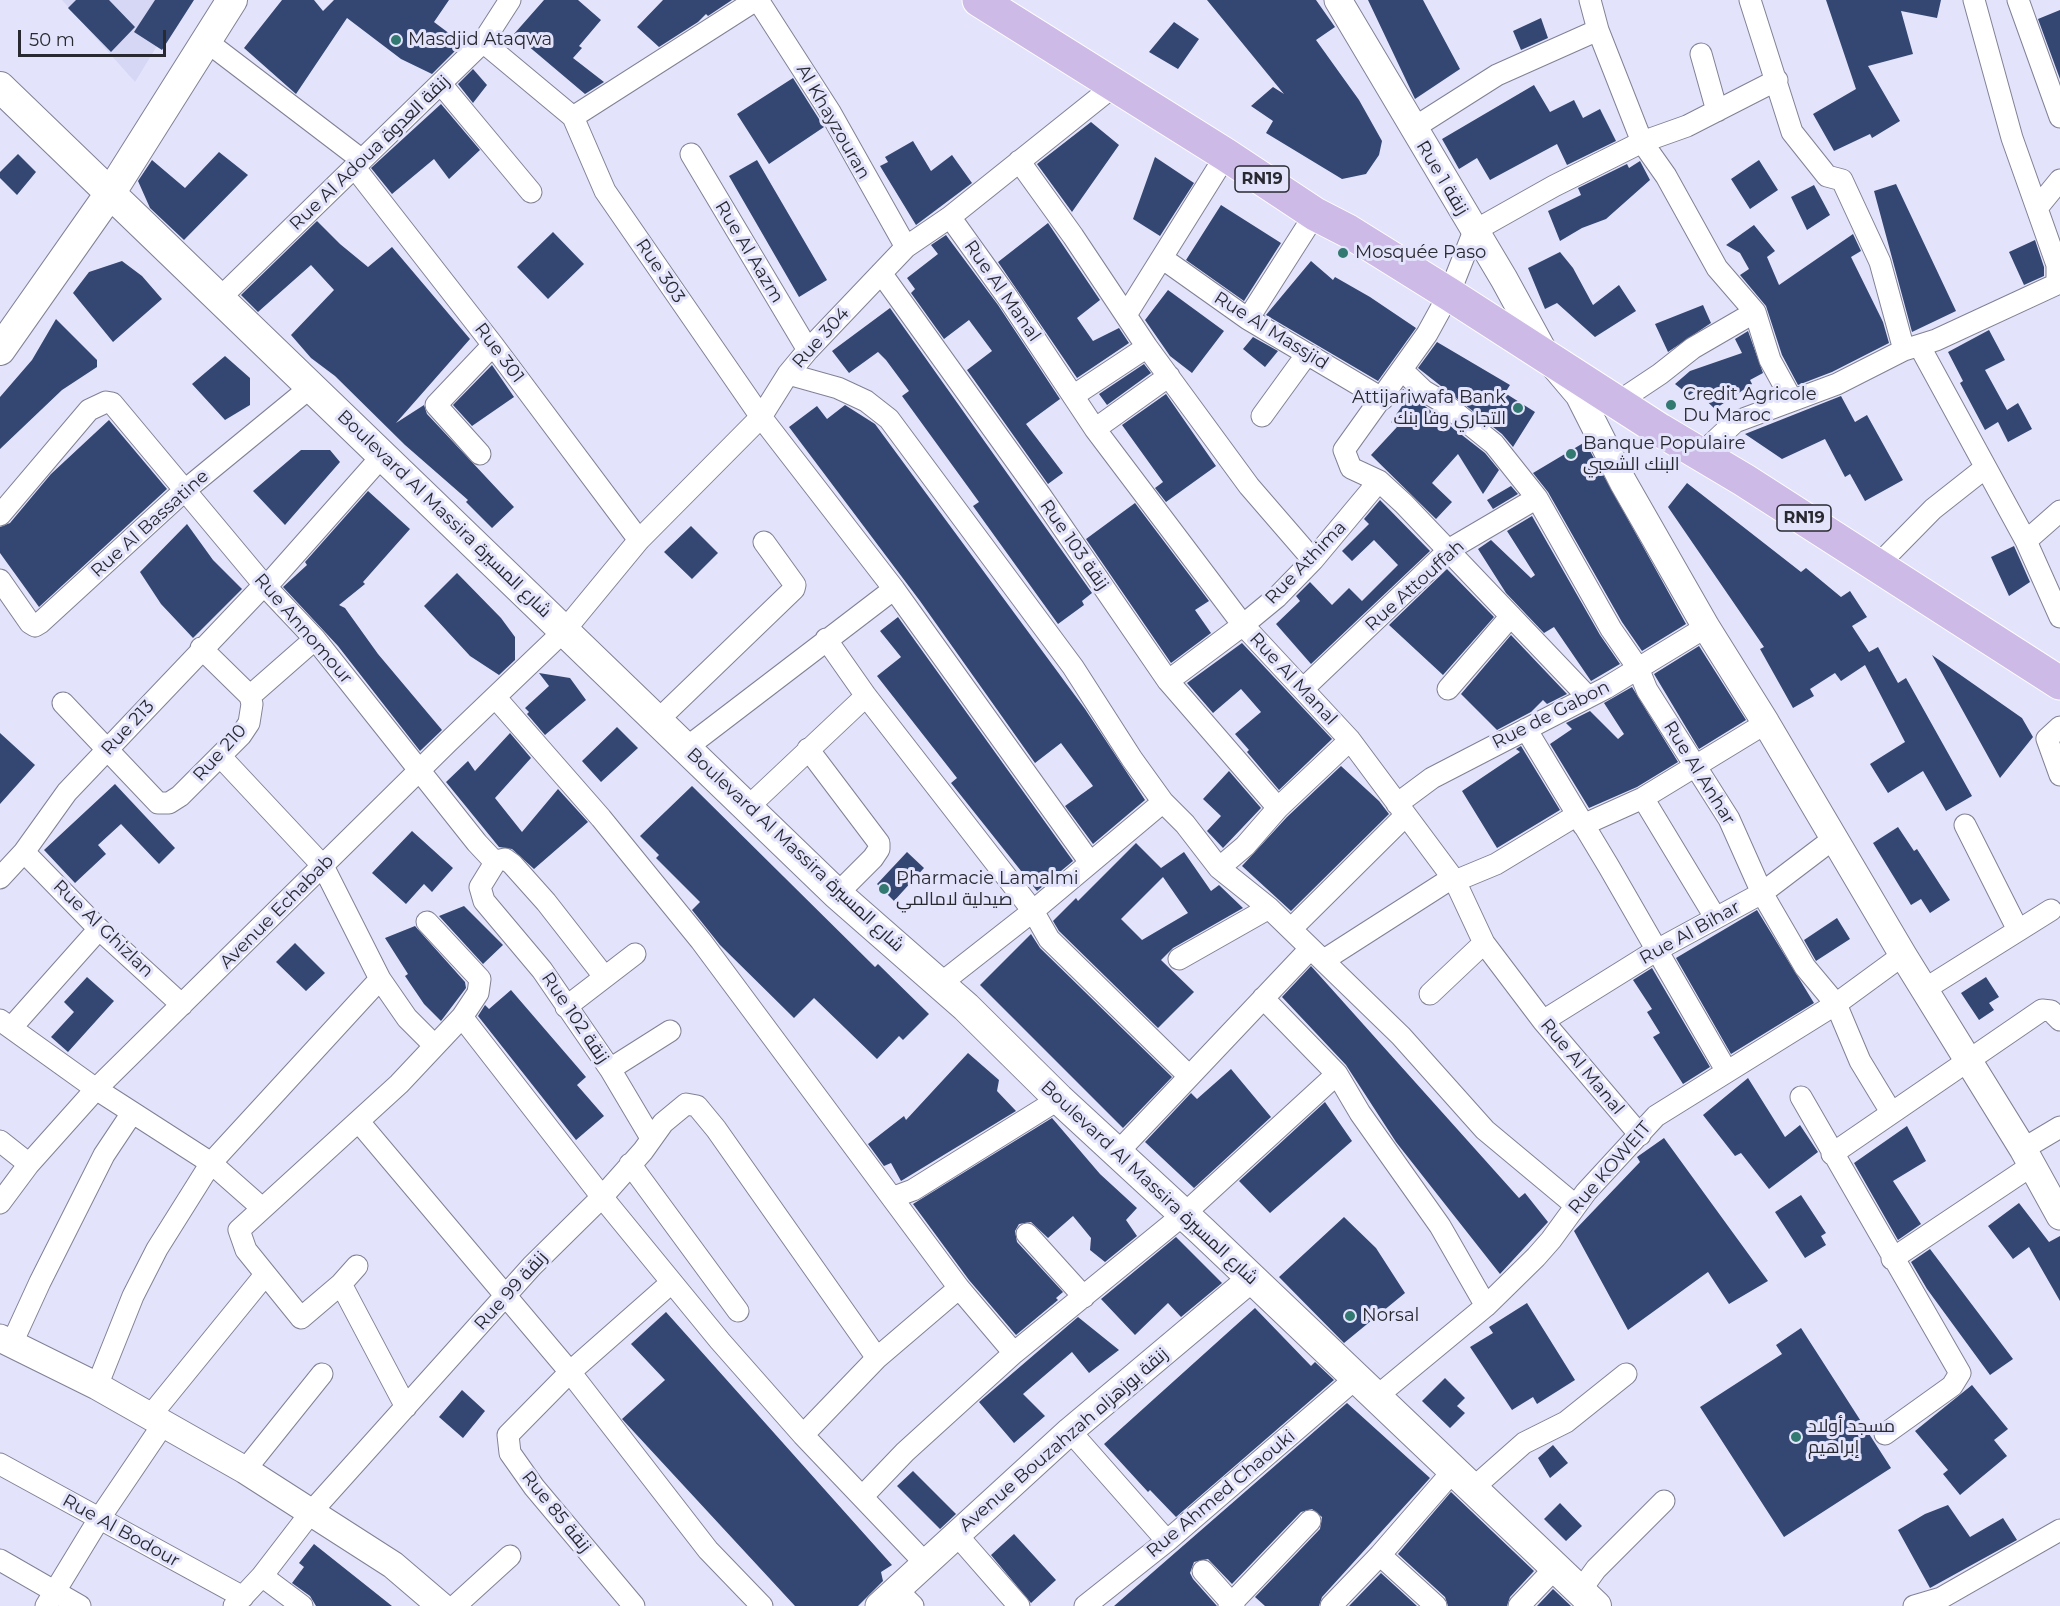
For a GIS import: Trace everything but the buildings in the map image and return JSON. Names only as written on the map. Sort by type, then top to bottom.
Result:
[{"type":"main road","points":[[0,350],[111,192],[232,0]]},
{"type":"main road","name":"RN19","points":[[980,0],[1226,155],[1315,214],[1449,294],[1878,565],[2060,683]]},
{"type":"main road","name":"Boulevard Al Massira شارع المسيرة","points":[[0,87],[837,894],[940,984],[1182,1215],[1252,1278],[1365,1388],[1557,1566],[1588,1598]]},
{"type":"street","name":"Rue Al Adoua زنقة العدوة","points":[[220,298],[483,42],[510,0]]},
{"type":"street","points":[[483,42],[573,117],[757,0]]},
{"type":"street","name":"Al Khayzouran","points":[[757,0],[830,112],[906,247]]},
{"type":"street","name":"Rue 1 زنقة","points":[[1338,0],[1546,356],[1579,395],[1623,482],[1706,627],[1766,723],[1833,839],[2060,1216]]},
{"type":"street","points":[[1590,0],[1598,30],[1642,142],[1666,176],[1718,268],[1755,312],[1770,360],[1792,400]]},
{"type":"street","points":[[1750,0],[1792,132],[1804,150],[1827,176],[1842,180],[1880,262],[1912,348],[1985,468],[2026,542],[2060,617]]},
{"type":"street","points":[[1701,454],[1736,422],[1837,384],[2057,284],[2057,265],[2012,138],[1974,0]]},
{"type":"street","points":[[2018,0],[2060,117]]},
{"type":"street","points":[[1412,129],[1497,75],[1598,30]]},
{"type":"street","name":"Rue 301","points":[[206,41],[358,164],[639,540]]},
{"type":"street","points":[[1701,54],[1717,111]]},
{"type":"street","points":[[1588,697],[1510,616],[1450,549],[1379,481],[1351,468],[1344,450],[1383,399],[1427,334],[1449,294],[1473,231],[1554,186],[1642,142],[1717,111],[1777,80]]},
{"type":"street","points":[[441,84],[531,192]]},
{"type":"street","name":"Rue 304","points":[[564,631],[639,540],[760,417],[788,374],[808,350],[906,247],[951,217],[1115,85]]},
{"type":"street","name":"Rue 303","points":[[573,117],[605,191],[760,417],[894,589],[1089,861]]},
{"type":"street","name":"Rue Al Aazm","points":[[691,154],[808,350]]},
{"type":"street","points":[[1126,315],[1226,155]]},
{"type":"street","points":[[1019,161],[1147,347],[1249,486],[1313,560]]},
{"type":"street","points":[[2037,208],[2060,180]]},
{"type":"street","points":[[1248,319],[1315,214]]},
{"type":"street","name":"Rue Al Manal","points":[[951,217],[1095,429],[1243,626],[1350,740],[1453,880],[1484,944],[1543,1021],[1640,1135]]},
{"type":"street","name":"Rue Al Massjid","points":[[1162,258],[1248,319],[1383,399]]},
{"type":"street","name":"Rue 103 زنقة","points":[[881,273],[1041,496],[1168,681],[1278,808]]},
{"type":"street","points":[[1618,402],[1693,348],[1755,312]]},
{"type":"street","points":[[480,454],[436,405],[494,345]]},
{"type":"street","points":[[1072,396],[1147,347]]},
{"type":"street","points":[[1262,416],[1307,354]]},
{"type":"street","name":"Rue Al Anhar","points":[[1402,370],[1424,391],[1441,401],[1494,444],[1537,498],[1611,629],[1638,668],[1647,690],[1674,734],[1697,765],[1729,819],[1762,892],[1805,967],[1836,1004],[1860,1061],[1891,1112]]},
{"type":"street","points":[[788,374],[838,388],[866,400],[897,428],[1074,667],[1132,759],[1163,802],[1185,824],[1219,868],[1269,908],[1401,1036],[1485,1130],[1575,1205]]},
{"type":"street","points":[[1095,429],[1169,376]]},
{"type":"street","name":"Rue Al Bassatine","points":[[0,580],[30,623],[35,626],[184,491],[312,386]]},
{"type":"street","name":"Rue Annomour","points":[[0,515],[89,410],[106,402],[116,407],[265,586],[315,639],[477,843],[496,861],[505,859],[512,864],[546,902],[603,975]]},
{"type":"street","name":"Rue 213","points":[[0,878],[24,852],[67,792],[201,648],[265,586],[383,455]]},
{"type":"street","points":[[1878,565],[1933,509],[1985,468]]},
{"type":"street","name":"Rue Athima","points":[[1168,681],[1243,626],[1313,560],[1379,481]]},
{"type":"street","name":"Rue Attouffah","points":[[1304,689],[1450,549],[1537,498]]},
{"type":"street","points":[[2026,542],[2060,511]]},
{"type":"street","points":[[658,720],[793,591],[795,585],[764,542]]},
{"type":"street","points":[[686,748],[894,589]]},
{"type":"street","points":[[1448,689],[1510,616]]},
{"type":"street","name":"Rue de Gabon","points":[[1291,929],[1432,778],[1665,655],[1706,627]]},
{"type":"street","name":"Avenue Echabab","points":[[0,1203],[29,1164],[96,1089],[564,631]]},
{"type":"street","points":[[201,648],[250,696],[315,639]]},
{"type":"street","points":[[826,639],[866,696],[1033,910],[1049,939],[1189,1076]]},
{"type":"street","name":"Rue 210","points":[[107,751],[158,803],[163,804],[180,796],[249,723],[252,704],[250,696]]},
{"type":"street","points":[[747,808],[866,696]]},
{"type":"street","points":[[495,697],[601,818],[701,941],[894,1197],[959,1288],[1014,1353]]},
{"type":"street","points":[[63,703],[107,751]]},
{"type":"street","points":[[1118,1152],[1263,998],[1317,954],[1453,880],[1496,864],[1580,820],[1643,798],[1766,723]]},
{"type":"street","points":[[1526,729],[1726,1070]]},
{"type":"street","points":[[2058,729],[2048,739],[2060,775]]},
{"type":"street","points":[[1219,868],[1245,846],[1278,808],[1350,740]]},
{"type":"street","points":[[808,749],[879,843],[879,849],[873,858],[837,894]]},
{"type":"street","points":[[220,756],[323,867],[380,980],[407,1018],[434,1045]]},
{"type":"street","points":[[1643,798],[1716,917]]},
{"type":"street","points":[[940,984],[1163,802]]},
{"type":"street","points":[[1965,825],[2018,930]]},
{"type":"street","name":"Rue Al Bihar","points":[[1543,1021],[1657,950],[1762,892],[1833,839]]},
{"type":"street","name":"Rue Al Ghizlan","points":[[24,852],[99,929],[182,1005]]},
{"type":"street","name":"Rue 102 زنقة","points":[[496,861],[480,887],[487,906],[524,947],[610,1070],[651,1138]]},
{"type":"street","points":[[1179,959],[1269,908]]},
{"type":"street","points":[[1925,989],[2051,910]]},
{"type":"street","points":[[357,1266],[341,1284],[303,1318],[288,1304],[265,1275],[246,1250],[239,1234],[245,1223],[406,1077],[462,1017],[478,993],[480,980],[427,922]]},
{"type":"street","points":[[99,929],[6,1024],[96,1089],[211,1163],[262,1208]]},
{"type":"street","points":[[1430,994],[1484,944]]},
{"type":"street","points":[[566,1007],[603,975],[635,954]]},
{"type":"street","name":"Rue KOWEIT","points":[[1365,1388],[1486,1306],[1551,1240],[1575,1205],[1656,1116],[1668,1111],[1684,1096],[1836,1004],[1903,955]]},
{"type":"street","points":[[97,1386],[133,1296],[157,1249],[211,1163],[380,980]]},
{"type":"street","points":[[1263,998],[1336,1074],[1367,1123],[1440,1226],[1486,1306]]},
{"type":"street","points":[[1832,1154],[1891,1112],[1969,1063],[2042,1011],[2051,1011],[2060,1020]]},
{"type":"street","points":[[462,1017],[671,1282],[803,1435],[925,1563]]},
{"type":"street","points":[[610,1070],[670,1031]]},
{"type":"street","points":[[862,1497],[905,1452],[1014,1353],[1182,1215],[1336,1074]]},
{"type":"street","points":[[1801,1097],[1960,1376],[1952,1386],[1885,1434]]},
{"type":"street","points":[[894,1197],[922,1184],[1059,1099]]},
{"type":"street","name":"Rue 99 زنقة","points":[[239,1601],[262,1576],[312,1511],[532,1266],[602,1197],[663,1123],[686,1104],[692,1104],[702,1111],[716,1129],[877,1358]]},
{"type":"street","points":[[132,1113],[105,1155],[40,1282],[6,1341],[97,1386],[245,1470],[393,1565],[441,1606]]},
{"type":"street","points":[[359,1122],[570,1372],[708,1550],[762,1606]]},
{"type":"street","points":[[1892,1259],[2027,1158],[2060,1127]]},
{"type":"street","points":[[0,1141],[29,1164]]},
{"type":"street","points":[[630,1164],[738,1311]]},
{"type":"street","points":[[1028,1234],[1084,1297]]},
{"type":"street","points":[[50,1598],[157,1419],[265,1275]]},
{"type":"street","name":"Avenue Bouzahzah زنقة بوزهزاه","points":[[896,1601],[925,1563],[956,1534],[1070,1431],[1252,1278]]},
{"type":"street","name":"Rue 85 زنقة","points":[[634,1606],[534,1487],[510,1453],[507,1443],[510,1431],[527,1413],[671,1282]]},
{"type":"street","points":[[341,1284],[406,1407]]},
{"type":"street","points":[[803,1435],[877,1358],[959,1288]]},
{"type":"street","points":[[245,1470],[322,1374]]},
{"type":"street","points":[[1331,1606],[1380,1556],[1463,1480],[1524,1443],[1573,1418],[1626,1374]]},
{"type":"street","name":"Rue Ahmed Chaouki","points":[[1085,1606],[1365,1388]]},
{"type":"street","points":[[1070,1431],[1167,1541]]},
{"type":"street","name":"Rue Al Bodour","points":[[0,1464],[239,1601]]},
{"type":"street","points":[[1588,1598],[1596,1569],[1664,1501]]},
{"type":"street","points":[[1203,1571],[1232,1605],[1310,1521]]},
{"type":"street","points":[[1914,1606],[1947,1602],[2060,1530]]},
{"type":"street","points":[[956,1534],[1019,1606]]},
{"type":"street","points":[[455,1606],[510,1556]]},
{"type":"street","points":[[1380,1556],[1437,1606]]},
{"type":"street","points":[[0,1560],[50,1598],[80,1606]]},
{"type":"street","points":[[1520,1606],[1557,1566]]},
{"type":"street","points":[[262,1576],[302,1606]]},
{"type":"shaded area","points":[[62,0],[185,0],[135,82]]},
{"type":"place","name":"Masdjid Ataqwa","points":[[396,40]]},
{"type":"place","name":"Mosquée Paso","points":[[1343,253]]},
{"type":"place","name":"Credit Agricole Du Maroc","points":[[1671,405]]},
{"type":"place","name":"Attijariwafa Bank التجاري وفا بنك","points":[[1518,408]]},
{"type":"place","name":"Banque Populaire البنك الشعبي","points":[[1571,454]]},
{"type":"place","name":"Pharmacie Lamalmi صيدلية لامالمي","points":[[884,889]]},
{"type":"place","name":"Norsal","points":[[1350,1316]]},
{"type":"place","name":"مسجد أولاد إبراهيم","points":[[1796,1437]]}]
